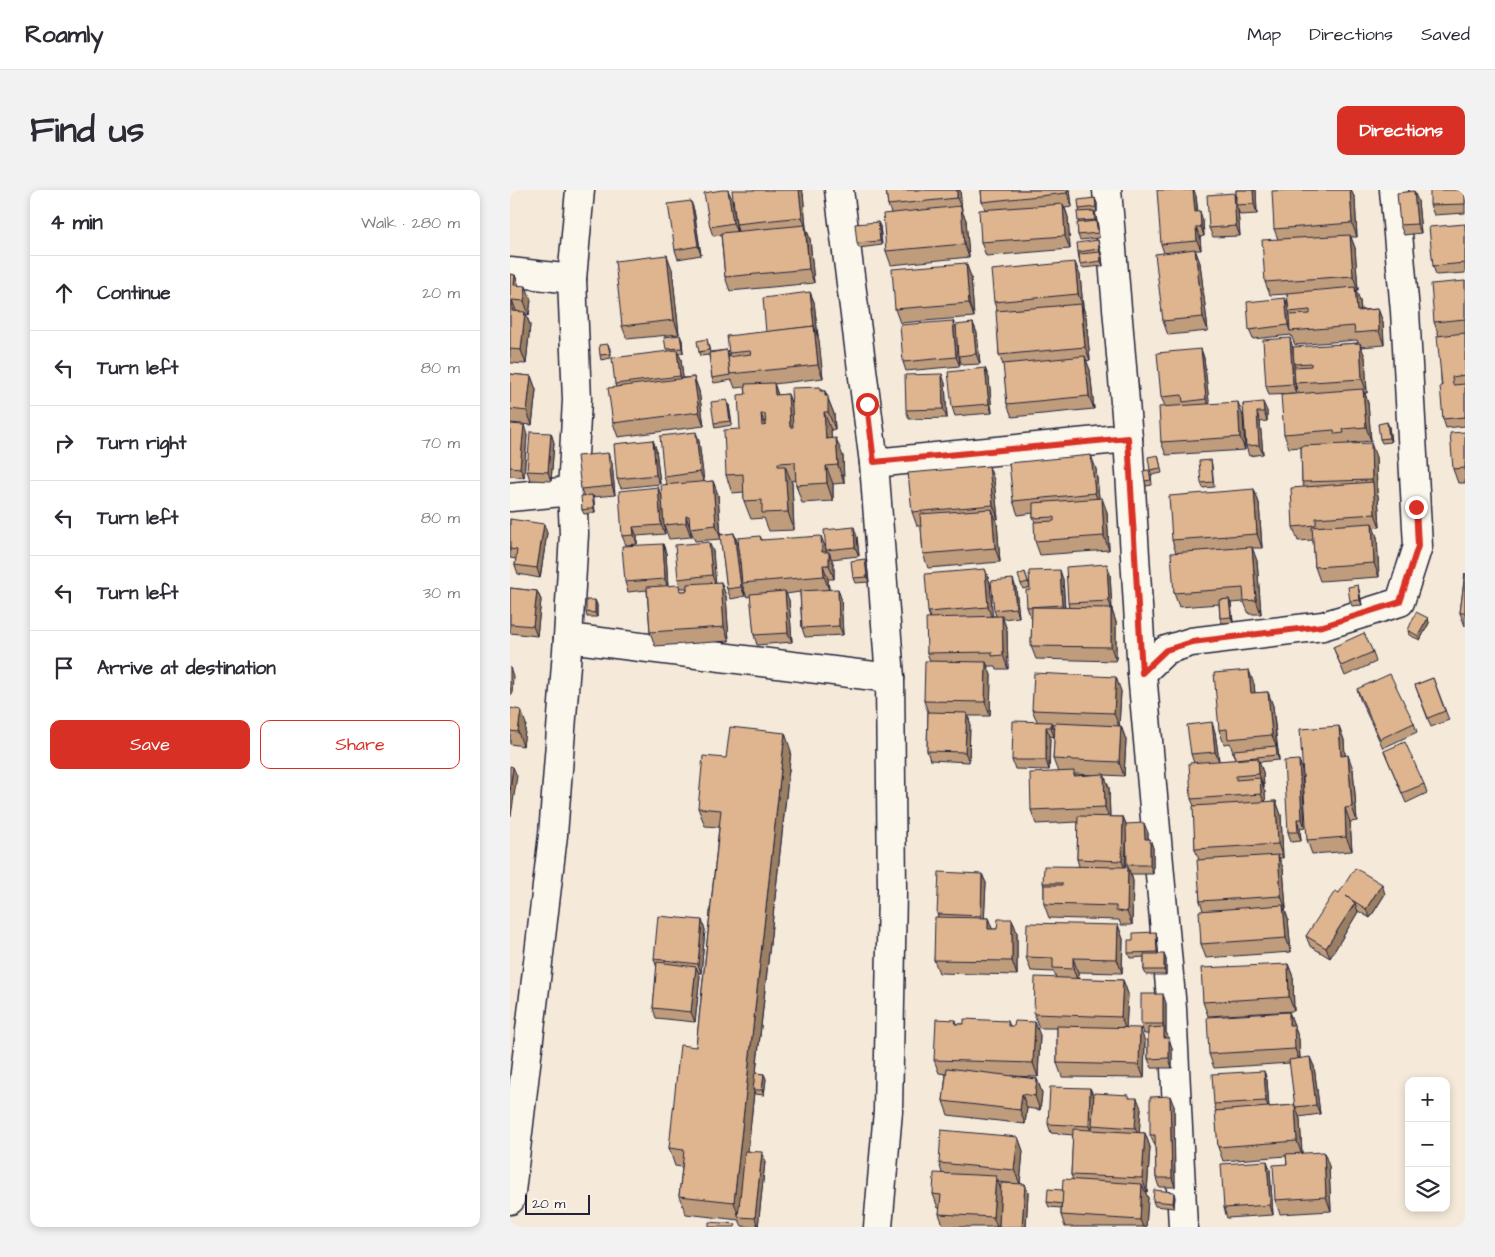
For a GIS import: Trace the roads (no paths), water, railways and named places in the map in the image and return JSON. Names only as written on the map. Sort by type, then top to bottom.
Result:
[{"type":"street","points":[[510,1200],[553,835],[568,638],[574,534],[572,491],[577,400],[572,278],[580,190]]},
{"type":"street","points":[[839,190],[874,462],[890,678],[892,891],[888,1111],[878,1227]]},
{"type":"street","points":[[1107,190],[1128,438],[1142,673],[1172,1009],[1183,1227]]},
{"type":"street","points":[[1142,673],[1166,650],[1192,642],[1323,626],[1400,602],[1418,546],[1405,311],[1394,190]]},
{"type":"street","points":[[510,272],[572,278]]},
{"type":"street","points":[[874,462],[1128,438]]},
{"type":"street","points":[[510,497],[572,491]]},
{"type":"street","points":[[568,638],[890,678]]}]
